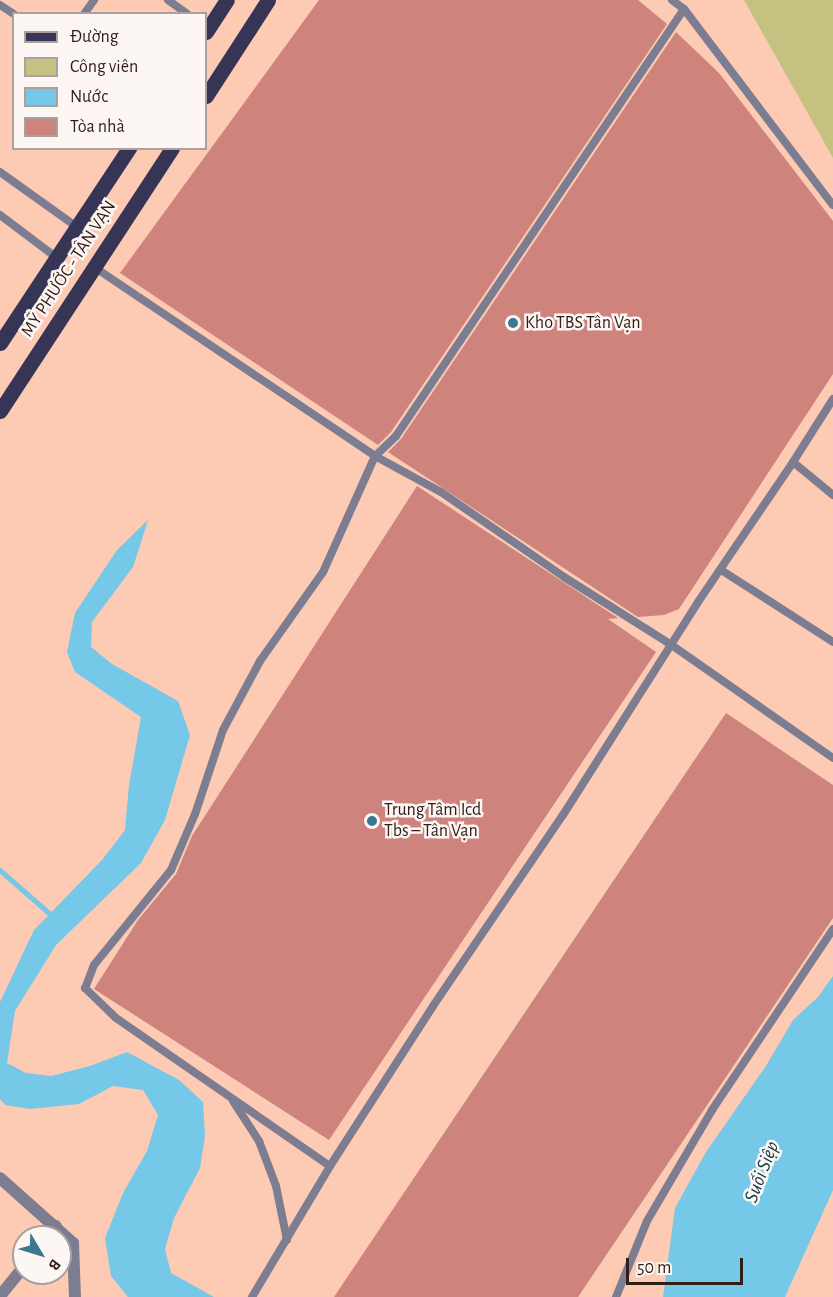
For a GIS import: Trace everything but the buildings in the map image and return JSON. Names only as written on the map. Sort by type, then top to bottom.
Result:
[{"type":"main road","points":[[207,27],[227,0]]},
{"type":"main road","points":[[207,94],[268,0]]},
{"type":"main road","name":"MỸ PHƯỚC - TÂN VẠN","points":[[0,343],[128,150]]},
{"type":"main road","name":"MỸ PHƯỚC - TÂN VẠN","points":[[0,411],[170,150]]},
{"type":"street","points":[[0,1178],[55,1225]]},
{"type":"street","points":[[72,1242],[75,1297]]},
{"type":"street","points":[[0,1296],[12,1281]]},
{"type":"lane","points":[[168,0],[184,12]]},
{"type":"lane","points":[[672,0],[684,9],[833,206]]},
{"type":"lane","points":[[330,1166],[116,1018],[85,988],[94,965],[171,870],[195,814],[223,730],[260,661],[323,572],[375,456],[396,436],[684,9]]},
{"type":"lane","points":[[0,172],[77,227]]},
{"type":"lane","points":[[0,214],[57,258]]},
{"type":"lane","points":[[93,266],[375,456],[441,492],[564,577],[673,646],[833,758]]},
{"type":"lane","points":[[252,1297],[330,1166],[794,462],[833,399]]},
{"type":"lane","points":[[794,462],[833,495]]},
{"type":"lane","points":[[721,570],[833,642]]},
{"type":"lane","points":[[616,1297],[646,1221],[712,1110],[833,929]]},
{"type":"lane","points":[[230,1097],[259,1141],[276,1186],[286,1240]]},
{"type":"green space","points":[[744,0],[833,0],[833,158]]},
{"type":"water","points":[[148,520],[133,567],[92,622],[91,647],[112,664],[178,701],[190,735],[165,820],[141,863],[56,945],[15,1011],[7,1063],[26,1073],[51,1076],[90,1066],[127,1052],[179,1080],[203,1102],[205,1136],[200,1168],[174,1218],[165,1249],[171,1273],[214,1297],[128,1297],[111,1276],[105,1238],[123,1193],[147,1151],[158,1115],[143,1090],[113,1086],[79,1104],[30,1109],[5,1105],[0,1099],[0,1002],[34,930],[102,860],[125,830],[129,785],[141,717],[75,672],[67,652],[75,613],[117,550]]},
{"type":"water","name":"Suối Siệp","points":[[833,976],[833,1190],[785,1297],[663,1297],[675,1208],[706,1152],[766,1066],[793,1020],[818,997]]},
{"type":"waterway","points":[[0,870],[55,918]]},
{"type":"place","name":"Kho TBS Tân Vạn","points":[[513,323]]},
{"type":"place","name":"Trung Tâm Icd Tbs – Tân Vạn","points":[[372,821]]}]
